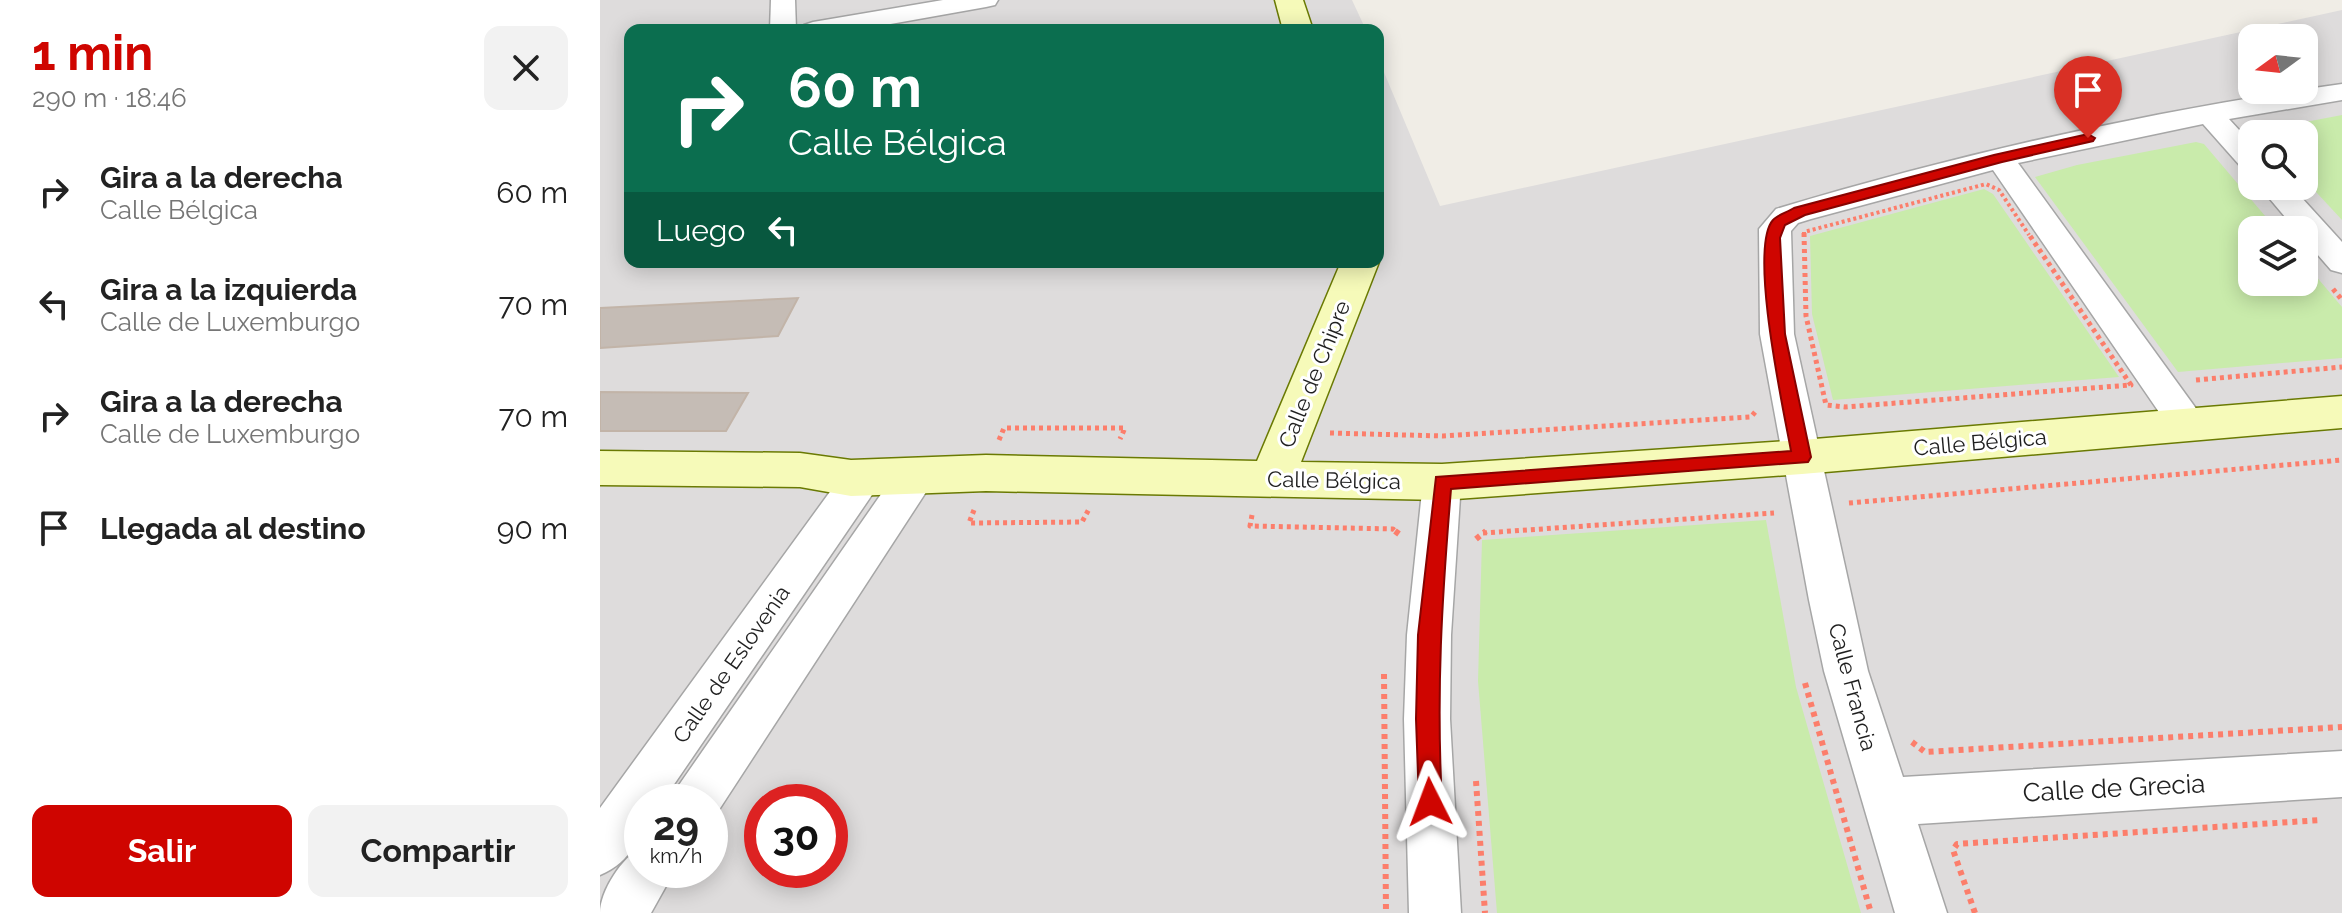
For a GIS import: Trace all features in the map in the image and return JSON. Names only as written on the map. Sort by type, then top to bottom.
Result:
[{"type":"street","points":[[810,21],[922,0]]},
{"type":"street","points":[[783,18],[810,21],[986,0]]},
{"type":"street","points":[[1289,0],[1296,24]]},
{"type":"street","points":[[1317,0],[1323,24]]},
{"type":"street","points":[[2187,424],[1999,158],[2277,101],[2342,92]]},
{"type":"street","points":[[2210,115],[2238,146]]},
{"type":"street","name":"Calle Francia","points":[[1921,913],[1846,671],[1777,334],[1773,238],[1779,222],[1800,212],[1999,158]]},
{"type":"street","points":[[2287,200],[2342,262]]},
{"type":"street","name":"Calle de Chipre","points":[[1263,492],[1355,268]]},
{"type":"street","name":"Calle Bélgica","points":[[600,468],[800,470],[856,478],[986,473],[1263,492],[1802,457],[2342,412]]},
{"type":"street","points":[[708,784],[916,475]]},
{"type":"street","name":"Calle Bélgica","points":[[600,497],[787,500],[856,478]]},
{"type":"street","name":"Calle de Eslovenia","points":[[600,850],[856,478]]},
{"type":"street","points":[[1435,913],[1427,719],[1429,635],[1442,482]]},
{"type":"street","name":"Calle de Grecia","points":[[1886,802],[2342,774]]},
{"type":"street","points":[[621,913],[638,888]]},
{"type":"path","points":[[1986,184],[1999,190],[2131,385],[1845,407],[1826,405],[1806,316],[1804,232],[1986,184]]},
{"type":"path","points":[[2193,380],[2342,367]]},
{"type":"path","points":[[1323,425],[1330,433],[1443,436],[1751,417],[1757,410]]},
{"type":"path","points":[[994,454],[1004,428],[1125,428],[1116,448]]},
{"type":"path","points":[[1850,514],[1847,503],[2342,460]]},
{"type":"path","points":[[1263,492],[1250,526],[1393,529],[1401,537]]},
{"type":"path","points":[[977,502],[969,523],[1082,522],[1093,500]]},
{"type":"path","points":[[1475,555],[1476,539],[1486,531],[1775,513],[1778,527]]},
{"type":"path","points":[[1384,665],[1386,913]]},
{"type":"path","points":[[1804,680],[1871,913]]},
{"type":"path","points":[[1908,731],[1913,744],[1925,752],[2342,727]]},
{"type":"path","points":[[1475,777],[1485,913]]},
{"type":"path","points":[[1975,913],[1953,850],[1957,844],[2327,820]]},
{"type":"shaded area","points":[[600,0],[1352,0],[1363,24],[624,24],[624,268],[1384,268],[1384,72],[1440,206],[2238,33],[2238,104],[2318,104],[2318,24],[2278,24],[2342,10],[2342,913],[600,913]]},
{"type":"green space","points":[[2342,115],[2342,220],[2318,194],[2316,120]]},
{"type":"green space","points":[[2196,142],[2204,144],[2238,184],[2238,200],[2252,200],[2265,216],[2238,216],[2238,296],[2318,296],[2318,279],[2342,307],[2342,358],[2178,372],[2035,177],[2077,165]]},
{"type":"green space","points":[[1984,189],[1993,194],[2119,377],[1833,400],[1812,314],[1810,236]]},
{"type":"green space","points":[[1766,520],[1796,687],[1861,913],[1497,913],[1478,681],[1482,540]]},
{"type":"building","points":[[798,298],[778,336],[600,348],[600,308]]},
{"type":"building","points":[[600,392],[748,393],[726,431],[600,431]]},
{"type":"route","points":[[1430,802],[1427,719],[1429,635],[1442,482],[1802,457],[1777,334],[1773,238],[1779,222],[1800,212],[1999,158],[2088,138]]}]
